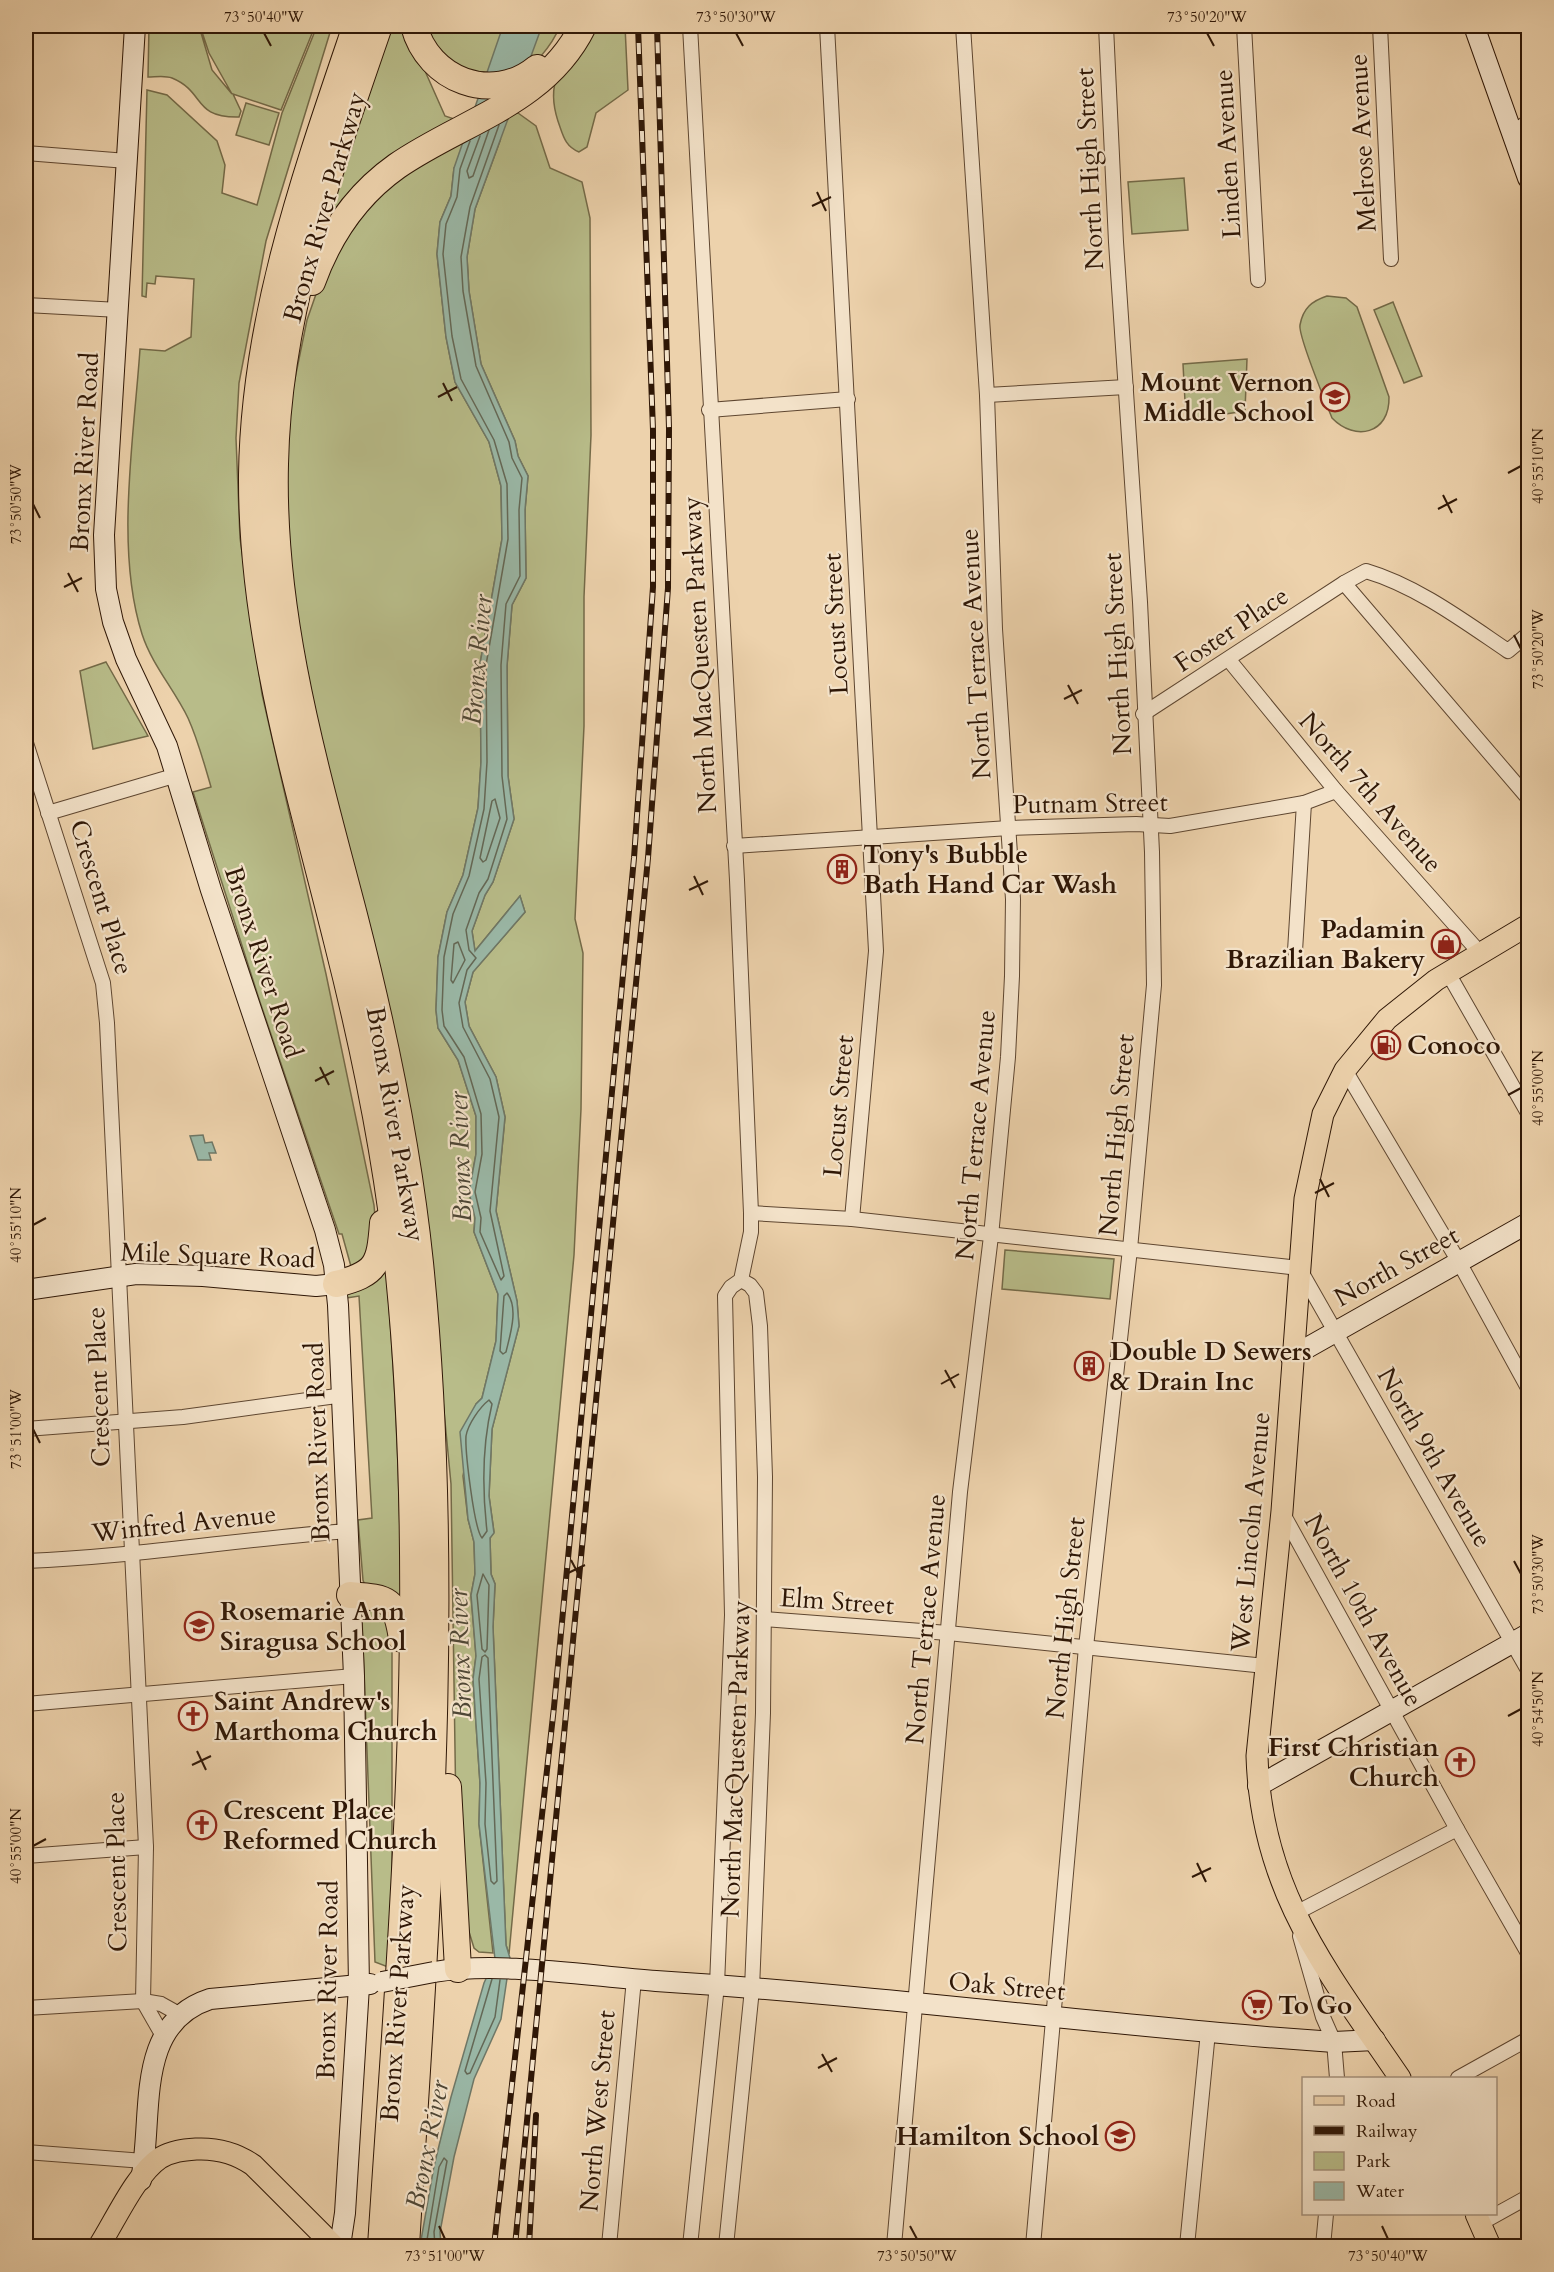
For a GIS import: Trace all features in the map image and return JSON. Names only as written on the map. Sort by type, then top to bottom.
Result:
[{"type":"highway","points":[[330,99],[345,26]]},
{"type":"highway","name":"Bronx River Parkway","points":[[356,26],[291,221],[268,315],[255,411],[253,522],[261,608],[280,713],[350,991],[387,1178],[399,1276],[408,1411],[412,1553],[411,1704],[406,1851],[381,2247]]},
{"type":"highway","name":"Bronx River Parkway","points":[[379,26],[314,224],[290,318],[276,425],[274,490],[285,620],[310,747],[383,1040],[407,1170],[419,1259],[432,1454],[435,1695],[430,1858],[406,2247]]},
{"type":"highway","points":[[414,26],[422,47],[439,68],[464,82],[494,86],[521,79],[535,70],[555,49],[570,26]]},
{"type":"highway","points":[[283,361],[322,256],[339,225],[356,203],[382,178],[408,159],[509,104],[534,87],[564,56],[583,26]]},
{"type":"highway","points":[[336,1284],[364,1275],[376,1265],[381,1245],[387,1178]]},
{"type":"highway","points":[[350,1595],[383,1599],[396,1610],[411,1704]]},
{"type":"highway","points":[[435,1695],[447,1781],[458,1970]]},
{"type":"main road","name":"West Lincoln Avenue","points":[[1399,2077],[1375,2040],[1334,1985],[1294,1914],[1273,1855],[1258,1786],[1257,1756],[1282,1511],[1291,1357],[1305,1199],[1323,1114],[1345,1070],[1387,1018],[1408,1000],[1448,973],[1528,925]]},
{"type":"main road","points":[[99,2247],[142,2171],[177,2150],[214,2148],[244,2159],[253,2165],[334,2247]]},
{"type":"main road","points":[[1479,2218],[1490,2247]]},
{"type":"street","name":"Bronx River Road","points":[[135,26],[104,535],[106,589],[126,659],[167,746],[177,775],[212,890],[325,1230],[336,1284],[344,1395],[354,1676],[359,1986],[345,2213],[340,2247]]},
{"type":"street","name":"North MacQuesten Parkway","points":[[690,26],[752,1213],[751,1232],[741,1280],[731,1287],[725,1296],[732,1615],[717,1984],[690,2247]]},
{"type":"street","name":"Locust Street","points":[[827,26],[876,951],[852,1219]]},
{"type":"street","name":"North Terrace Avenue","points":[[894,2247],[960,1492],[991,1236],[1008,1057],[1014,899],[995,628],[987,395],[963,26]]},
{"type":"street","name":"North High Street","points":[[1032,2247],[1086,1647],[1130,1249],[1154,985],[1150,825],[1143,714],[1140,602],[1106,26]]},
{"type":"street","name":"Linden Avenue","points":[[1244,26],[1258,280]]},
{"type":"street","name":"Melrose Avenue","points":[[1380,26],[1391,259]]},
{"type":"street","points":[[1474,26],[1521,127],[1528,178]]},
{"type":"street","points":[[26,153],[127,161]]},
{"type":"street","points":[[26,305],[119,310]]},
{"type":"street","points":[[987,395],[1126,387]]},
{"type":"street","points":[[710,410],[848,399]]},
{"type":"street","name":"Foster Place","points":[[1143,714],[1366,571],[1381,576],[1469,624],[1508,651],[1528,634]]},
{"type":"street","points":[[1344,583],[1528,798]]},
{"type":"street","name":"North 7th Avenue","points":[[1229,660],[1336,791],[1480,953]]},
{"type":"street","name":"Crescent Place","points":[[26,743],[103,983],[107,1023],[111,1146],[120,1276],[124,1421],[133,1554],[146,1847],[143,2001]]},
{"type":"street","points":[[48,813],[177,775]]},
{"type":"street","name":"Putnam Street","points":[[734,846],[1009,828],[1170,826],[1304,803],[1336,791]]},
{"type":"street","points":[[1295,951],[1304,803]]},
{"type":"street","points":[[1448,973],[1528,1113]]},
{"type":"street","points":[[1345,1070],[1459,1262],[1528,1388]]},
{"type":"street","points":[[752,1213],[852,1219],[1299,1268]]},
{"type":"street","name":"North Street","points":[[1291,1357],[1528,1223]]},
{"type":"street","name":"North 9th Avenue","points":[[1299,1268],[1521,1638],[1528,1670]]},
{"type":"street","name":"Mile Square Road","points":[[26,1290],[120,1276],[203,1276],[316,1286],[336,1284]]},
{"type":"street","name":"North MacQuesten Parkway","points":[[726,2247],[752,1989],[764,1619],[765,1477],[760,1326],[756,1293],[750,1285],[741,1280]]},
{"type":"street","points":[[26,1429],[183,1417],[344,1395]]},
{"type":"street","name":"North 10th Avenue","points":[[1282,1511],[1528,1953]]},
{"type":"street","name":"Winfred Avenue","points":[[26,1562],[133,1554],[348,1530]]},
{"type":"street","name":"Elm Street","points":[[764,1619],[948,1633],[1265,1666]]},
{"type":"street","points":[[1258,1786],[1521,1638]]},
{"type":"street","points":[[26,1704],[354,1676]]},
{"type":"street","points":[[1294,1914],[1457,1829]]},
{"type":"street","points":[[26,1856],[146,1847]]},
{"type":"street","name":"West Lincoln Avenue","points":[[1294,1914],[1323,2017],[1334,2042],[1337,2077]]},
{"type":"street","name":"Oak Street","points":[[180,2014],[193,2005],[210,1999],[359,1986],[458,1970],[510,1971],[717,1984],[1208,2032],[1334,2042],[1375,2040]]},
{"type":"street","name":"North West Street","points":[[609,2247],[634,1979]]},
{"type":"street","points":[[143,2001],[163,2036]]},
{"type":"street","points":[[26,2008],[143,2001],[161,2004],[180,2014],[163,2036],[151,2079],[142,2171],[26,2152]]},
{"type":"street","points":[[1187,2247],[1208,2032]]},
{"type":"street","points":[[1462,2077],[1528,2040]]},
{"type":"street","points":[[1497,2210],[1528,2197]]},
{"type":"street","points":[[1323,2247],[1326,2215]]},
{"type":"green space","points":[[149,26],[199,26],[212,70],[232,94],[209,53],[200,26],[315,26],[281,110],[233,94],[241,111],[239,117],[224,116],[206,109],[190,90],[172,78],[148,77]]},
{"type":"green space","points":[[317,26],[332,26],[266,241],[239,383],[236,438],[240,538],[262,694],[326,974],[374,1205],[377,1241],[375,1256],[352,1270],[342,1234],[339,1234],[260,1002],[193,792],[211,787],[198,743],[188,718],[146,645],[134,601],[129,566],[129,493],[140,349],[165,351],[191,337],[194,279],[156,276],[155,284],[147,283],[146,297],[142,296],[147,90],[167,95],[217,141],[225,165],[222,193],[257,205],[282,113]]},
{"type":"green space","points":[[387,26],[405,26],[445,116],[463,122],[329,228],[347,145]]},
{"type":"green space","points":[[420,26],[503,26],[501,29],[540,32],[542,26],[560,26],[541,56],[527,69],[512,75],[497,76],[450,70]]},
{"type":"green space","points":[[590,26],[625,26],[628,90],[596,113],[587,147],[579,152],[572,148],[565,139],[555,110],[553,96],[558,73]]},
{"type":"green space","points":[[246,103],[279,113],[269,145],[236,135]]},
{"type":"green space","points":[[518,113],[536,126],[550,168],[582,182],[590,218],[591,435],[584,597],[584,726],[575,919],[583,953],[581,1109],[574,1255],[509,1954],[506,1945],[493,1627],[495,1584],[491,1574],[490,1538],[494,1532],[489,1496],[492,1429],[519,1326],[517,1301],[496,1211],[505,1117],[496,1077],[469,1026],[465,1002],[473,972],[525,912],[520,896],[475,951],[472,931],[485,895],[493,882],[514,819],[508,776],[507,666],[512,605],[526,578],[525,510],[528,476],[481,364],[469,291],[467,257],[475,209],[500,141],[454,168],[451,196],[440,222],[437,254],[446,337],[455,382],[489,442],[501,486],[502,539],[480,664],[481,762],[478,808],[463,875],[447,912],[438,957],[436,1010],[438,1028],[458,1060],[476,1116],[476,1154],[469,1192],[475,1218],[474,1232],[498,1294],[496,1341],[482,1398],[476,1404],[463,1476],[468,1519],[474,1542],[475,1574],[471,1595],[476,1656],[473,1679],[480,1784],[479,1824],[493,1953],[479,1952],[474,1948],[462,1909],[456,1815],[451,1484],[434,1307],[293,599],[285,487],[292,393],[307,320],[331,251],[369,196],[503,115]]},
{"type":"green space","points":[[1184,178],[1188,230],[1132,234],[1128,182]]},
{"type":"green space","points":[[1327,296],[1346,298],[1357,307],[1389,397],[1388,410],[1384,419],[1370,430],[1360,432],[1351,430],[1341,426],[1332,418],[1303,342],[1300,325],[1303,314],[1317,300]]},
{"type":"green space","points":[[1393,302],[1422,376],[1404,383],[1374,310]]},
{"type":"green space","points":[[1247,359],[1245,411],[1186,420],[1183,364]]},
{"type":"green space","points":[[106,662],[148,736],[93,749],[80,671]]},
{"type":"green space","points":[[1005,1250],[1114,1259],[1110,1299],[1002,1289]]},
{"type":"green space","points":[[385,1256],[396,1427],[401,1598],[365,1586],[363,1580],[358,1520],[372,1518],[359,1296],[346,1298],[348,1288]]},
{"type":"green space","points":[[368,1606],[392,1620],[392,1873],[388,1967],[375,1962],[362,1619]]},
{"type":"water","points":[[503,26],[542,26],[475,209],[467,257],[469,291],[481,364],[528,476],[525,510],[526,578],[512,605],[507,666],[508,776],[514,819],[493,882],[485,895],[472,931],[475,951],[520,896],[525,912],[473,972],[465,1002],[469,1026],[496,1077],[505,1117],[496,1211],[517,1301],[519,1326],[492,1429],[489,1496],[494,1533],[490,1538],[491,1574],[495,1584],[493,1627],[506,1945],[510,1958],[501,2019],[474,2079],[454,2157],[440,2232],[441,2246],[420,2246],[434,2166],[451,2097],[484,1983],[495,1959],[479,1824],[480,1783],[473,1679],[476,1656],[471,1595],[475,1574],[474,1542],[468,1519],[460,1432],[482,1398],[496,1341],[498,1294],[474,1232],[475,1218],[469,1192],[476,1154],[476,1116],[458,1060],[438,1028],[436,1010],[438,957],[447,912],[463,875],[478,808],[481,762],[480,664],[502,539],[501,486],[489,442],[455,382],[446,337],[437,254],[440,222],[451,196],[454,168]]},
{"type":"water","points":[[203,1135],[205,1143],[212,1142],[216,1153],[209,1153],[211,1160],[198,1160],[190,1136]]},
{"type":"railway","points":[[494,2246],[554,1707],[634,858],[653,587],[653,430],[638,26]]},
{"type":"railway","points":[[515,2246],[648,858],[668,588],[669,428],[657,26]]},
{"type":"railway","points":[[529,2246],[536,2115]]},
{"type":"place","name":"Mount Vernon Middle School","points":[[1335,397]]},
{"type":"place","name":"Tony's Bubble Bath Hand Car Wash","points":[[842,869]]},
{"type":"place","name":"Padamin Brazilian Bakery","points":[[1446,944]]},
{"type":"place","name":"Conoco","points":[[1386,1045]]},
{"type":"place","name":"Double D Sewers & Drain Inc","points":[[1089,1366]]},
{"type":"place","name":"Rosemarie Ann Siragusa School","points":[[199,1626]]},
{"type":"place","name":"Saint Andrew's Marthoma Church","points":[[193,1716]]},
{"type":"place","name":"First Christian Church","points":[[1460,1762]]},
{"type":"place","name":"Crescent Place Reformed Church","points":[[202,1825]]},
{"type":"place","name":"To Go","points":[[1257,2005]]},
{"type":"place","name":"Hamilton School","points":[[1120,2136]]},
{"type":"water label","name":"Bronx River","points":[[477,660]]},
{"type":"water label","name":"Bronx River","points":[[460,1157]]},
{"type":"water label","name":"Bronx River","points":[[460,1654]]},
{"type":"water label","name":"Bronx River","points":[[427,2145]]}]
